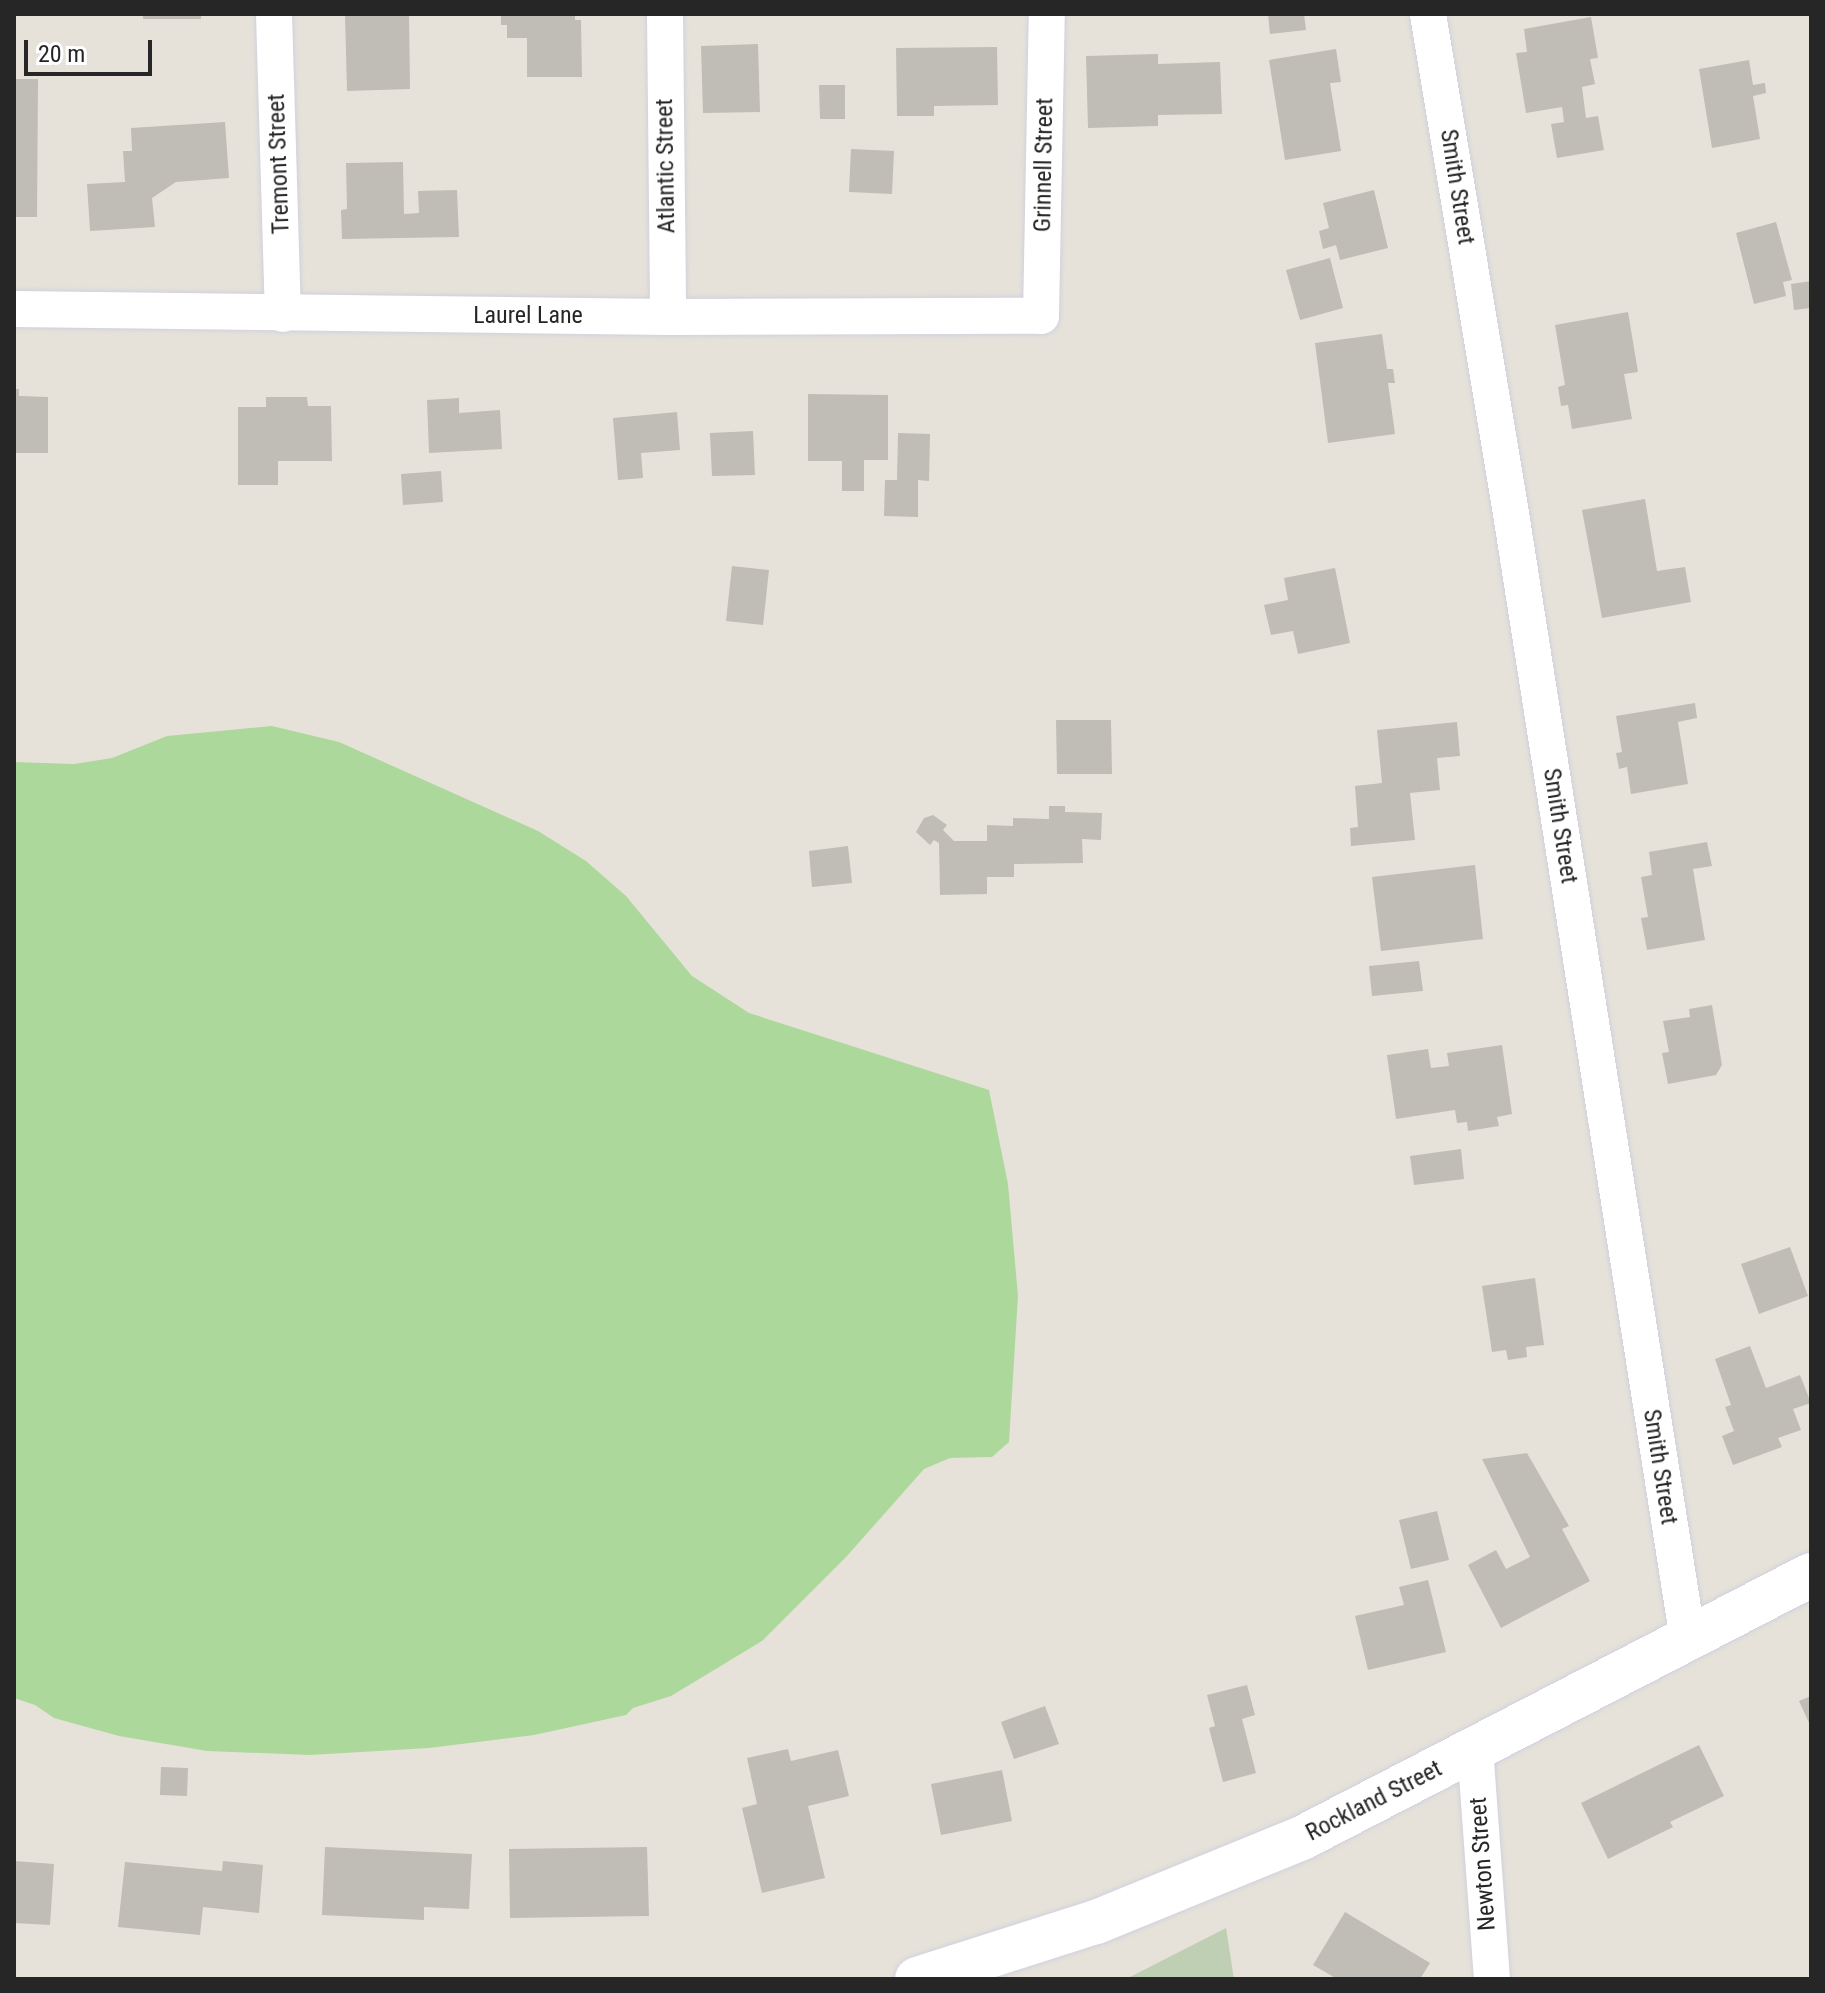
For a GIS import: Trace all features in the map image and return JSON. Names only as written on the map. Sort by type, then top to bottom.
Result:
[{"type":"street","name":"Tremont Street","points":[[274,14],[283,314]]},
{"type":"street","name":"Atlantic Street","points":[[665,14],[668,317]]},
{"type":"street","name":"Grinnell Street","points":[[1041,316],[1047,14]]},
{"type":"street","name":"Smith Street","points":[[1428,14],[1512,520],[1688,1640]]},
{"type":"street","name":"Laurel Lane","points":[[14,309],[668,317],[1041,316]]},
{"type":"street","name":"Rockland Street","points":[[917,1979],[1096,1922],[1235,1868],[1302,1838],[1811,1575]]},
{"type":"street","name":"Newton Street","points":[[1475,1748],[1492,1979]]},
{"type":"green space","points":[[272,726],[339,742],[538,831],[586,861],[626,896],[692,976],[749,1013],[989,1090],[1008,1184],[1018,1296],[1009,1442],[992,1457],[950,1458],[924,1469],[847,1556],[762,1641],[671,1696],[633,1708],[626,1715],[534,1735],[429,1748],[310,1755],[207,1751],[119,1736],[54,1718],[35,1705],[14,1698],[14,762],[74,764],[112,758],[167,736]]},
{"type":"green space","points":[[1226,1928],[1234,1979],[1126,1979]]},
{"type":"building","points":[[143,14],[201,14],[201,19],[143,19]]},
{"type":"building","points":[[345,14],[409,14],[410,89],[347,91]]},
{"type":"building","points":[[501,14],[575,14],[575,20],[581,20],[582,77],[527,77],[527,38],[507,38],[507,25],[501,25]]},
{"type":"building","points":[[1268,14],[1304,14],[1306,30],[1270,34]]},
{"type":"building","points":[[1591,17],[1598,58],[1590,59],[1595,84],[1582,87],[1586,118],[1598,116],[1604,150],[1557,158],[1551,124],[1564,122],[1562,107],[1526,113],[1516,53],[1527,52],[1524,29]]},
{"type":"building","points":[[758,44],[760,112],[703,113],[701,46]]},
{"type":"building","points":[[997,47],[998,105],[934,106],[934,116],[897,116],[896,48]]},
{"type":"building","points":[[1336,49],[1341,82],[1330,83],[1341,151],[1285,160],[1269,60]]},
{"type":"building","points":[[1158,54],[1158,64],[1220,62],[1222,114],[1158,115],[1158,126],[1088,128],[1086,56]]},
{"type":"building","points":[[1749,60],[1753,85],[1765,83],[1766,93],[1753,96],[1760,139],[1712,148],[1699,69]]},
{"type":"building","points":[[14,79],[38,79],[37,217],[14,217]]},
{"type":"building","points":[[819,85],[845,85],[845,119],[820,119]]},
{"type":"building","points":[[225,122],[229,178],[176,182],[152,198],[155,227],[90,231],[87,184],[125,182],[123,151],[132,151],[131,128]]},
{"type":"building","points":[[851,149],[894,151],[892,194],[849,192]]},
{"type":"building","points":[[403,162],[404,214],[419,213],[418,191],[457,190],[459,237],[342,239],[341,210],[347,209],[346,163]]},
{"type":"building","points":[[1374,190],[1388,248],[1340,260],[1336,245],[1323,249],[1319,231],[1329,228],[1323,203]]},
{"type":"building","points":[[1776,222],[1792,280],[1783,282],[1786,296],[1754,304],[1736,233]]},
{"type":"building","points":[[1330,258],[1343,308],[1300,320],[1286,270]]},
{"type":"building","points":[[1811,281],[1811,308],[1794,310],[1791,284]]},
{"type":"building","points":[[1628,312],[1638,372],[1624,374],[1632,419],[1572,429],[1568,405],[1561,406],[1558,387],[1565,385],[1555,325]]},
{"type":"building","points":[[1382,334],[1387,369],[1393,369],[1395,383],[1388,383],[1395,434],[1328,443],[1315,343]]},
{"type":"building","points":[[14,389],[19,389],[19,396],[48,397],[48,453],[14,453]]},
{"type":"building","points":[[808,394],[888,395],[888,460],[864,460],[864,491],[842,491],[842,461],[808,461]]},
{"type":"building","points":[[266,397],[307,397],[308,406],[331,406],[332,461],[278,461],[278,485],[238,485],[238,407],[266,407]]},
{"type":"building","points":[[459,398],[459,413],[500,410],[502,449],[429,453],[427,400]]},
{"type":"building","points":[[677,412],[680,450],[641,453],[643,478],[618,480],[613,418]]},
{"type":"building","points":[[753,431],[755,475],[712,476],[710,433]]},
{"type":"building","points":[[898,433],[930,434],[929,481],[918,480],[918,517],[884,516],[885,480],[897,480]]},
{"type":"building","points":[[441,471],[443,502],[403,505],[401,474]]},
{"type":"building","points":[[1645,499],[1657,571],[1685,567],[1691,602],[1602,618],[1582,510]]},
{"type":"building","points":[[732,566],[769,570],[763,625],[726,621]]},
{"type":"building","points":[[1335,568],[1350,643],[1298,654],[1293,631],[1271,635],[1264,605],[1288,600],[1284,578]]},
{"type":"building","points":[[1695,703],[1697,718],[1678,722],[1688,784],[1631,794],[1627,767],[1619,769],[1616,753],[1622,752],[1616,716]]},
{"type":"building","points":[[1056,720],[1111,720],[1112,774],[1057,774]]},
{"type":"building","points":[[1457,722],[1460,756],[1437,758],[1440,790],[1410,793],[1415,840],[1351,846],[1350,828],[1358,827],[1355,786],[1382,783],[1377,730]]},
{"type":"building","points":[[1049,806],[1065,806],[1065,812],[1102,813],[1101,840],[1082,839],[1083,863],[1014,864],[1014,877],[987,877],[987,894],[940,895],[939,843],[934,840],[930,845],[916,832],[924,818],[933,815],[947,825],[943,830],[954,841],[987,841],[987,825],[1013,826],[1013,818],[1049,819]]},
{"type":"building","points":[[1707,842],[1712,866],[1693,869],[1705,940],[1647,950],[1641,918],[1648,917],[1641,877],[1652,875],[1649,852]]},
{"type":"building","points":[[848,846],[852,883],[812,887],[809,851]]},
{"type":"building","points":[[1475,865],[1483,939],[1381,951],[1372,877]]},
{"type":"building","points":[[1419,961],[1423,991],[1372,996],[1369,966]]},
{"type":"building","points":[[1712,1005],[1722,1065],[1716,1075],[1668,1084],[1662,1053],[1669,1052],[1663,1021],[1690,1017],[1689,1009]]},
{"type":"building","points":[[1502,1045],[1512,1114],[1497,1117],[1499,1126],[1468,1131],[1467,1122],[1457,1123],[1455,1110],[1396,1119],[1387,1055],[1428,1049],[1431,1068],[1449,1066],[1447,1053]]},
{"type":"building","points":[[1461,1149],[1464,1179],[1414,1185],[1410,1156]]},
{"type":"building","points":[[1790,1247],[1808,1296],[1759,1314],[1741,1264]]},
{"type":"building","points":[[1535,1278],[1544,1345],[1526,1347],[1527,1357],[1508,1360],[1506,1350],[1492,1352],[1482,1286]]},
{"type":"building","points":[[1750,1346],[1766,1388],[1800,1375],[1811,1403],[1793,1409],[1801,1430],[1778,1438],[1782,1447],[1733,1465],[1722,1436],[1734,1431],[1725,1407],[1731,1405],[1715,1359]]},
{"type":"building","points":[[1527,1453],[1569,1526],[1562,1529],[1590,1581],[1501,1628],[1468,1565],[1496,1550],[1506,1569],[1530,1557],[1482,1459]]},
{"type":"building","points":[[1437,1511],[1449,1560],[1411,1569],[1399,1520]]},
{"type":"building","points":[[1428,1580],[1446,1652],[1368,1670],[1355,1616],[1404,1605],[1399,1587]]},
{"type":"building","points":[[1247,1685],[1255,1715],[1242,1719],[1256,1773],[1223,1782],[1209,1728],[1215,1726],[1207,1695]]},
{"type":"building","points":[[1811,1696],[1811,1727],[1799,1701]]},
{"type":"building","points":[[1045,1706],[1059,1744],[1014,1759],[1001,1722]]},
{"type":"building","points":[[1699,1745],[1724,1796],[1670,1822],[1673,1827],[1608,1859],[1581,1803]]},
{"type":"building","points":[[788,1749],[791,1761],[838,1750],[849,1796],[808,1806],[825,1878],[762,1893],[742,1808],[757,1804],[747,1758]]},
{"type":"building","points":[[161,1767],[188,1768],[187,1796],[160,1795]]},
{"type":"building","points":[[1002,1770],[1012,1821],[941,1835],[931,1784]]},
{"type":"building","points":[[325,1847],[472,1854],[469,1909],[424,1907],[424,1920],[322,1915]]},
{"type":"building","points":[[647,1847],[649,1916],[510,1918],[509,1849]]},
{"type":"building","points":[[14,1861],[54,1864],[50,1925],[14,1923]]},
{"type":"building","points":[[223,1861],[263,1865],[259,1913],[203,1907],[200,1935],[118,1927],[125,1862],[222,1871]]},
{"type":"building","points":[[1345,1912],[1430,1963],[1420,1979],[1337,1979],[1313,1965]]}]
